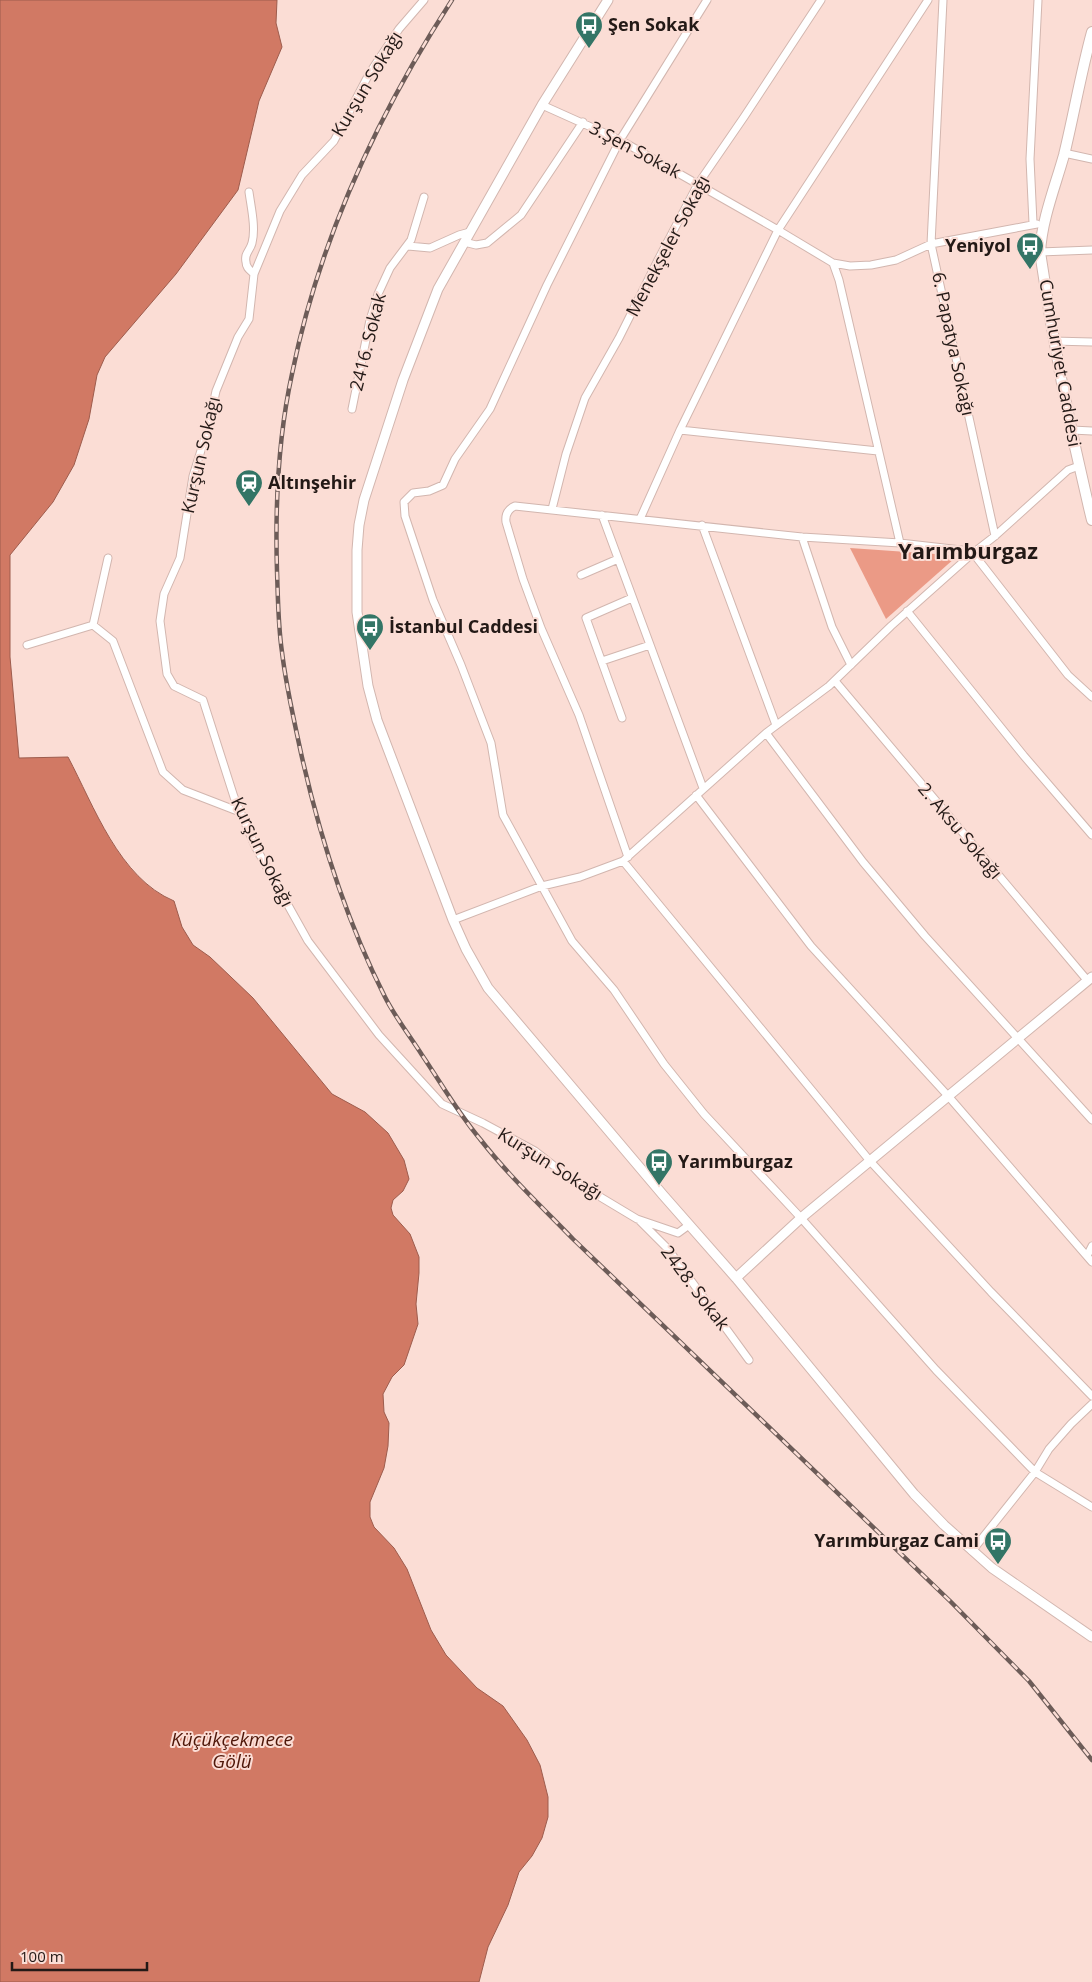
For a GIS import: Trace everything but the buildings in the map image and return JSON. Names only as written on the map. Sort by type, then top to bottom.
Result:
[{"type":"main road","name":"Cumhuriyet Caddesi","points":[[1092,32],[1080,75],[1064,154],[1041,237],[1040,252],[1053,341],[1092,520]]},
{"type":"street","name":"Kurşun Sokağı","points":[[424,0],[399,29],[369,74],[334,141],[298,182],[280,210],[254,274],[249,319],[238,337],[216,391],[208,428],[193,476],[180,558],[164,594],[160,621],[167,674],[174,686],[203,700],[240,812],[255,846],[308,941],[379,1035],[442,1104],[483,1123],[535,1151],[572,1180],[638,1219],[678,1233],[689,1225]]},
{"type":"street","points":[[608,0],[542,104],[438,289],[403,380],[364,500],[357,550],[357,612],[368,686],[377,720],[453,920],[479,973],[503,1006],[736,1278],[914,1494],[972,1551],[1012,1582],[1092,1637]]},
{"type":"street","points":[[707,0],[620,140],[547,285],[490,409],[455,459],[443,485],[429,491],[413,493],[404,502],[405,516],[433,600],[461,665],[491,743],[503,815],[572,941],[614,990],[664,1064],[704,1114],[801,1218],[936,1370],[1035,1472],[1092,1507]]},
{"type":"street","name":"Menekşeler Sokağı","points":[[552,509],[566,454],[585,398],[619,338],[698,184],[821,0]]},
{"type":"street","points":[[640,519],[680,430],[778,230],[928,0]]},
{"type":"street","name":"6. Papatya Sokağı","points":[[943,0],[931,244],[995,536]]},
{"type":"street","points":[[1033,223],[1030,159],[1038,0]]},
{"type":"street","name":"3.Şen Sokak","points":[[542,104],[620,140],[833,263]]},
{"type":"street","points":[[464,242],[476,245],[487,243],[521,215],[583,122]]},
{"type":"street","points":[[1064,154],[1092,159]]},
{"type":"street","name":"Kurşun Sokağı","points":[[249,192],[253,227],[252,244],[246,254],[246,263],[248,269],[254,274]]},
{"type":"street","name":"2416. Sokak","points":[[352,409],[370,320],[378,294],[390,268],[408,246],[424,197]]},
{"type":"street","points":[[900,543],[841,289],[833,263],[850,266],[871,265],[896,260],[931,244],[1033,223],[1044,225]]},
{"type":"street","points":[[408,246],[430,248],[459,234],[470,232]]},
{"type":"street","points":[[1040,252],[1092,250]]},
{"type":"street","points":[[1053,341],[1092,342]]},
{"type":"street","points":[[680,430],[878,451]]},
{"type":"street","points":[[1072,430],[1092,431]]},
{"type":"street","points":[[453,920],[542,886],[580,877],[626,859],[766,733],[835,681],[907,611],[973,552],[995,536],[1068,470],[1079,466]]},
{"type":"street","points":[[1092,697],[1068,675],[973,552],[900,543],[802,536],[552,509],[515,506],[507,512],[506,522],[526,587],[541,628],[579,715],[626,859],[870,1161],[990,1292],[1092,1396]]},
{"type":"street","points":[[602,514],[703,788]]},
{"type":"street","points":[[702,525],[776,725]]},
{"type":"street","points":[[802,536],[832,627],[851,664]]},
{"type":"street","points":[[93,625],[108,558]]},
{"type":"street","points":[[580,575],[618,559]]},
{"type":"street","points":[[622,718],[586,618],[632,598]]},
{"type":"street","points":[[907,611],[1024,756],[1092,835]]},
{"type":"street","points":[[93,625],[113,641],[163,772],[183,790],[240,812]]},
{"type":"street","points":[[27,645],[93,625]]},
{"type":"street","points":[[602,660],[650,645]]},
{"type":"street","name":"2. Aksu Sokağı","points":[[835,681],[1090,978]]},
{"type":"street","points":[[766,733],[863,862],[925,936],[1092,1120]]},
{"type":"street","points":[[696,795],[811,946],[949,1097],[1089,1259]]},
{"type":"street","points":[[736,1278],[801,1218],[1090,978]]},
{"type":"street","name":"2428. Sokak","points":[[638,1219],[668,1249],[749,1360]]},
{"type":"street","points":[[1089,1259],[1092,1246]]},
{"type":"street","points":[[972,1551],[1035,1472],[1055,1442],[1092,1404]]},
{"type":"shaded area","points":[[850,548],[950,555],[955,558],[886,619]]},
{"type":"water","name":"Küçükçekmece Gölü","points":[[0,0],[277,0],[276,23],[282,47],[259,101],[238,190],[176,274],[105,357],[97,375],[89,419],[74,465],[53,502],[10,555],[10,657],[19,758],[68,757],[110,839],[138,876],[155,890],[174,901],[182,927],[193,945],[210,957],[253,998],[332,1094],[365,1112],[388,1133],[404,1160],[409,1179],[403,1191],[393,1200],[391,1208],[393,1215],[410,1234],[419,1257],[416,1304],[418,1324],[404,1365],[392,1377],[383,1394],[384,1412],[389,1423],[388,1446],[384,1468],[370,1502],[370,1517],[374,1527],[394,1548],[407,1569],[431,1630],[446,1655],[477,1688],[503,1706],[527,1740],[540,1765],[548,1797],[548,1817],[542,1838],[532,1856],[519,1872],[508,1905],[488,1947],[479,1982],[0,1982]]},
{"type":"railway","points":[[452,0],[425,43],[376,133],[335,227],[318,275],[304,324],[283,422],[278,472],[276,546],[281,642],[288,690],[308,785],[346,908],[371,968],[393,1012],[464,1119],[502,1165],[573,1239],[950,1601],[1029,1681],[1092,1760]]},
{"type":"place","name":"Şen Sokak","points":[[589,49]]},
{"type":"place","name":"Yeniyol","points":[[1030,270]]},
{"type":"place","name":"Altınşehir","points":[[249,507]]},
{"type":"place","name":"İstanbul Caddesi","points":[[370,651]]},
{"type":"place","name":"Yarımburgaz","points":[[659,1186]]},
{"type":"place","name":"Yarımburgaz Cami","points":[[998,1565]]},
{"type":"district","name":"Yarımburgaz","points":[[968,551]]}]
